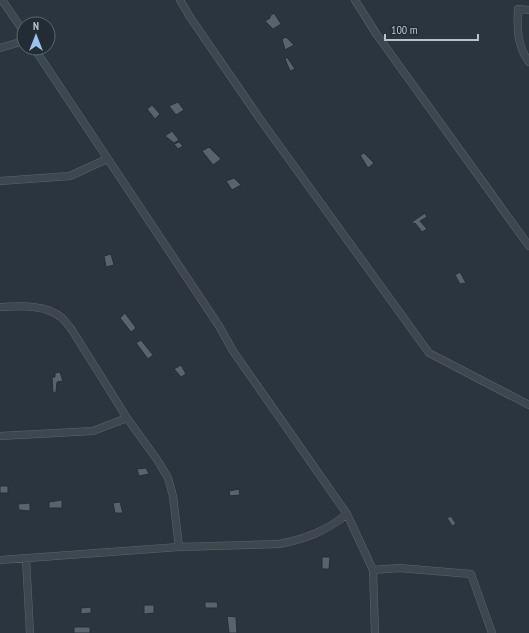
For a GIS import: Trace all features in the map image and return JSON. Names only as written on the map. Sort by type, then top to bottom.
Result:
[{"type":"street","points":[[2,0],[16,20]]},
{"type":"street","points":[[180,0],[260,120],[428,353],[529,405]]},
{"type":"street","points":[[355,0],[377,35],[529,246]]},
{"type":"street","points":[[529,10],[518,9],[517,33],[523,54],[529,62]]},
{"type":"street","points":[[0,48],[16,43]]},
{"type":"street","points":[[39,56],[219,326],[233,352],[347,514],[373,570],[375,633]]},
{"type":"street","points":[[0,181],[70,176],[107,159]]},
{"type":"street","points":[[0,307],[46,309],[61,317],[72,330],[127,418],[158,461],[168,478],[173,496],[179,547]]},
{"type":"street","points":[[0,436],[93,430],[127,418]]},
{"type":"street","points":[[0,560],[179,547],[266,545],[295,541],[332,527],[347,514]]},
{"type":"street","points":[[26,558],[30,633]]},
{"type":"street","points":[[373,570],[399,568],[471,574],[492,633]]},
{"type":"building","points":[[274,13],[281,24],[273,29],[265,21]]},
{"type":"building","points":[[286,37],[294,45],[285,50],[282,39]]},
{"type":"building","points":[[287,57],[295,69],[290,71],[285,59]]},
{"type":"building","points":[[178,102],[184,110],[176,115],[169,106]]},
{"type":"building","points":[[152,105],[160,114],[155,119],[147,109]]},
{"type":"building","points":[[172,131],[179,140],[174,143],[165,136]]},
{"type":"building","points":[[179,142],[183,146],[178,149],[174,144]]},
{"type":"building","points":[[209,147],[221,159],[213,165],[202,151]]},
{"type":"building","points":[[364,153],[374,163],[368,168],[360,155]]},
{"type":"building","points":[[234,178],[241,185],[232,190],[226,181]]},
{"type":"building","points":[[425,213],[427,217],[420,221],[427,229],[422,232],[415,223],[413,224],[412,222]]},
{"type":"building","points":[[111,254],[114,265],[106,267],[104,256]]},
{"type":"building","points":[[460,272],[466,283],[460,284],[455,275]]},
{"type":"building","points":[[125,313],[136,328],[131,332],[120,318]]},
{"type":"building","points":[[141,340],[153,355],[148,359],[136,343]]},
{"type":"building","points":[[181,365],[186,374],[181,377],[174,369]]},
{"type":"building","points":[[60,372],[63,381],[57,382],[56,392],[53,393],[52,377],[55,377],[55,373]]},
{"type":"building","points":[[146,468],[149,474],[139,476],[137,469]]},
{"type":"building","points":[[0,486],[8,486],[8,493],[0,493]]},
{"type":"building","points":[[239,489],[240,495],[230,496],[229,491]]},
{"type":"building","points":[[62,500],[62,508],[49,508],[49,502]]},
{"type":"building","points":[[120,502],[123,513],[115,513],[113,503]]},
{"type":"building","points":[[30,503],[30,511],[19,510],[18,504]]},
{"type":"building","points":[[451,516],[456,524],[452,526],[447,518]]},
{"type":"building","points":[[322,557],[330,557],[329,569],[322,569]]},
{"type":"building","points":[[205,602],[217,602],[218,608],[205,608]]},
{"type":"building","points":[[144,605],[154,605],[154,613],[144,614]]},
{"type":"building","points":[[91,607],[91,613],[81,614],[81,608]]},
{"type":"building","points":[[227,616],[236,617],[237,633],[229,633]]},
{"type":"building","points":[[74,627],[90,627],[90,633],[74,633]]}]
